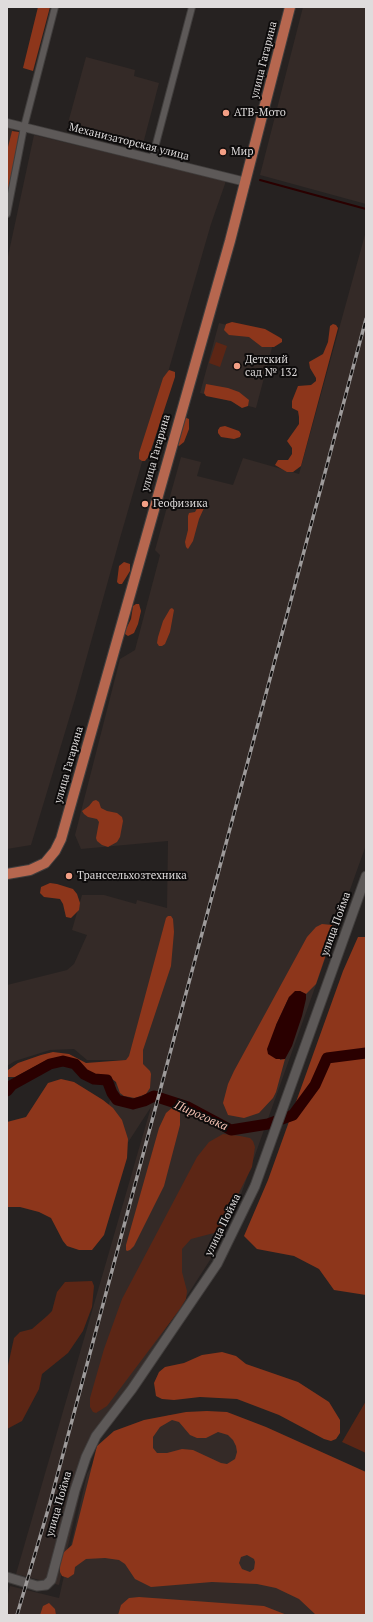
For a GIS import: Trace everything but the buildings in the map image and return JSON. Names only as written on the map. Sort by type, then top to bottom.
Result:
[{"type":"main road","name":"улица Гагарина","points":[[7,874],[30,870],[44,863],[55,851],[61,839],[246,182],[290,7]]},
{"type":"main road","name":"улица Пойма","points":[[7,1577],[30,1585],[42,1586],[46,1585],[51,1580],[75,1490],[86,1457],[96,1436],[132,1389],[217,1264],[255,1186],[366,876]]},
{"type":"street","points":[[7,214],[24,127],[54,7]]},
{"type":"street","points":[[152,159],[192,7]]},
{"type":"street","name":"Механизаторская улица","points":[[7,123],[246,182]]},
{"type":"shaded area","points":[[38,7],[50,7],[33,71],[23,68]]},
{"type":"shaded area","points":[[303,7],[366,7],[366,204],[260,175]]},
{"type":"shaded area","points":[[86,57],[135,70],[134,76],[159,83],[143,144],[68,123]]},
{"type":"shaded area","points":[[7,127],[13,129],[7,158]]},
{"type":"shaded area","points":[[12,131],[19,132],[21,134],[7,198],[7,151]]},
{"type":"shaded area","points":[[34,135],[226,181],[211,224],[75,699],[31,845],[7,849],[7,261]]},
{"type":"shaded area","points":[[366,231],[366,845],[240,1197],[210,1260],[104,1425],[84,1476],[59,1585],[16,1574],[151,1107],[110,1170],[92,1164],[112,1093],[125,1060],[87,1060],[74,1049],[50,1050],[15,1061],[7,1066],[7,985],[67,970],[74,964],[87,935],[72,930],[82,895],[104,895],[136,904],[137,900],[167,908],[168,841],[81,849],[75,835],[120,659],[135,650],[160,555],[155,550],[181,457],[201,462],[197,476],[233,485],[243,458],[299,474]]},
{"type":"shaded area","points":[[232,322],[265,329],[282,339],[282,342],[274,347],[262,347],[249,337],[229,335],[224,330],[226,324]]},
{"type":"shaded area","name":"Детский сад № 132","points":[[219,323],[263,334],[274,340],[256,408],[200,393]]},
{"type":"shaded area","points":[[333,324],[338,328],[301,466],[293,472],[287,472],[275,465],[278,460],[288,460],[292,454],[292,448],[287,441],[299,424],[299,417],[298,411],[292,408],[292,401],[298,386],[311,385],[316,381],[309,362],[323,354],[328,342],[330,326]]},
{"type":"shaded area","points":[[216,342],[227,346],[220,367],[209,363]]},
{"type":"shaded area","points":[[169,370],[175,372],[175,377],[149,456],[145,461],[142,461],[139,459],[139,453],[163,378]]},
{"type":"shaded area","points":[[206,384],[228,388],[239,392],[249,400],[248,406],[242,408],[231,401],[206,396],[204,393]]},
{"type":"shaded area","points":[[184,417],[189,419],[189,429],[184,442],[179,446],[177,444]]},
{"type":"shaded area","points":[[225,426],[239,431],[241,434],[240,437],[234,439],[221,437],[218,430],[220,427]]},
{"type":"shaded area","points":[[199,505],[203,506],[204,508],[199,519],[193,541],[188,549],[185,542],[188,530],[188,516],[189,513],[195,512]]},
{"type":"shaded area","points":[[124,562],[130,564],[130,571],[122,584],[119,584],[117,582],[119,566]]},
{"type":"shaded area","points":[[139,604],[141,611],[138,624],[134,633],[128,636],[125,634],[125,631],[131,619],[133,606]]},
{"type":"shaded area","points":[[172,608],[174,610],[170,632],[165,644],[159,646],[157,643],[163,621]]},
{"type":"shaded area","points":[[96,800],[99,802],[101,808],[117,813],[122,817],[123,821],[120,837],[117,842],[108,847],[97,841],[96,838],[99,822],[97,819],[88,817],[82,811]]},
{"type":"shaded area","points":[[50,883],[73,889],[77,894],[80,903],[79,910],[71,918],[66,917],[63,904],[60,899],[44,897],[40,893],[41,887]]},
{"type":"shaded area","points":[[171,916],[173,919],[174,932],[171,966],[143,1050],[143,1064],[151,1074],[150,1088],[146,1094],[135,1098],[124,1096],[120,1093],[116,1082],[112,1079],[87,1072],[75,1062],[64,1058],[47,1060],[15,1077],[7,1077],[8,1070],[18,1063],[53,1052],[69,1054],[86,1063],[126,1060],[129,1056],[166,918]]},
{"type":"shaded area","points":[[322,924],[332,925],[334,931],[316,984],[306,994],[300,991],[289,997],[276,1025],[280,1060],[285,1059],[276,1092],[273,1098],[259,1113],[244,1118],[228,1115],[223,1103],[228,1084],[234,1071],[307,937],[316,927]]},
{"type":"shaded area","points":[[358,937],[366,937],[366,1295],[334,1290],[319,1269],[294,1256],[257,1249],[244,1236],[268,1180],[343,971]]},
{"type":"shaded area","points":[[295,991],[300,991],[306,994],[302,1016],[292,1046],[285,1059],[276,1059],[268,1054],[267,1049],[289,997]]},
{"type":"shaded area","points":[[61,1079],[74,1082],[113,1108],[122,1120],[128,1139],[127,1158],[104,1235],[92,1250],[79,1250],[67,1246],[51,1218],[39,1212],[20,1207],[7,1207],[7,1122],[26,1117],[48,1083]]},
{"type":"shaded area","points":[[173,1107],[178,1108],[180,1111],[180,1125],[164,1186],[134,1246],[127,1251],[126,1245],[159,1128],[166,1113]]},
{"type":"shaded area","points":[[223,1134],[250,1138],[253,1141],[255,1147],[252,1167],[222,1226],[214,1233],[191,1239],[182,1249],[182,1272],[187,1291],[186,1299],[180,1309],[107,1406],[96,1413],[93,1412],[90,1407],[90,1398],[104,1349],[122,1299],[197,1157],[209,1142]]},
{"type":"shaded area","points":[[92,1281],[94,1286],[92,1307],[83,1331],[68,1353],[42,1374],[39,1389],[22,1421],[7,1429],[7,1370],[14,1338],[20,1332],[32,1329],[52,1311],[57,1292],[65,1282]]},
{"type":"shaded area","points":[[222,1352],[236,1356],[246,1364],[298,1382],[329,1402],[340,1420],[340,1433],[336,1439],[331,1441],[324,1439],[279,1415],[237,1399],[200,1397],[174,1400],[162,1399],[156,1396],[154,1383],[159,1372],[165,1367],[184,1363],[202,1355]]},
{"type":"shaded area","points":[[366,1401],[366,1453],[342,1442]]},
{"type":"shaded area","points":[[186,1412],[227,1412],[266,1427],[366,1472],[366,1615],[316,1615],[299,1599],[276,1588],[257,1584],[212,1582],[151,1587],[135,1579],[125,1564],[119,1560],[105,1558],[86,1559],[75,1567],[74,1574],[68,1578],[62,1576],[60,1572],[60,1562],[63,1553],[72,1545],[97,1446],[114,1431],[144,1420]],"holes":[[[172,1420],[179,1422],[190,1435],[197,1438],[206,1438],[218,1432],[228,1435],[236,1446],[237,1452],[235,1459],[227,1464],[221,1463],[193,1450],[182,1449],[167,1453],[157,1453],[153,1448],[153,1437],[160,1427]],[[247,1555],[254,1559],[255,1562],[254,1569],[250,1572],[242,1569],[239,1563],[241,1557]]]},
{"type":"shaded area","points":[[223,1413],[366,1615],[7,1615],[7,1598],[10,1586],[59,1598],[87,1474],[108,1438],[169,1415]]},
{"type":"shaded area","points":[[139,1597],[264,1606],[287,1615],[118,1615],[121,1605],[129,1598]]},
{"type":"shaded area","points":[[49,1603],[55,1609],[56,1615],[40,1615],[43,1606]]},
{"type":"waterway","points":[[260,180],[366,209]]},
{"type":"waterway","name":"Пироговка","points":[[7,1091],[12,1085],[50,1064],[63,1061],[75,1064],[84,1074],[94,1079],[107,1080],[112,1093],[117,1100],[133,1104],[154,1096],[188,1107],[231,1130],[268,1124],[293,1115],[315,1085],[327,1058],[366,1053]]},
{"type":"railway","points":[[17,1615],[50,1503],[366,319]]},
{"type":"place","name":"АТВ-Мото","points":[[226,113]]},
{"type":"place","name":"Мир","points":[[223,152]]},
{"type":"place","name":"Детский сад № 132","points":[[237,366]]},
{"type":"place","name":"Геофизика","points":[[145,504]]},
{"type":"place","name":"Транссельхозтехника","points":[[69,876]]}]
